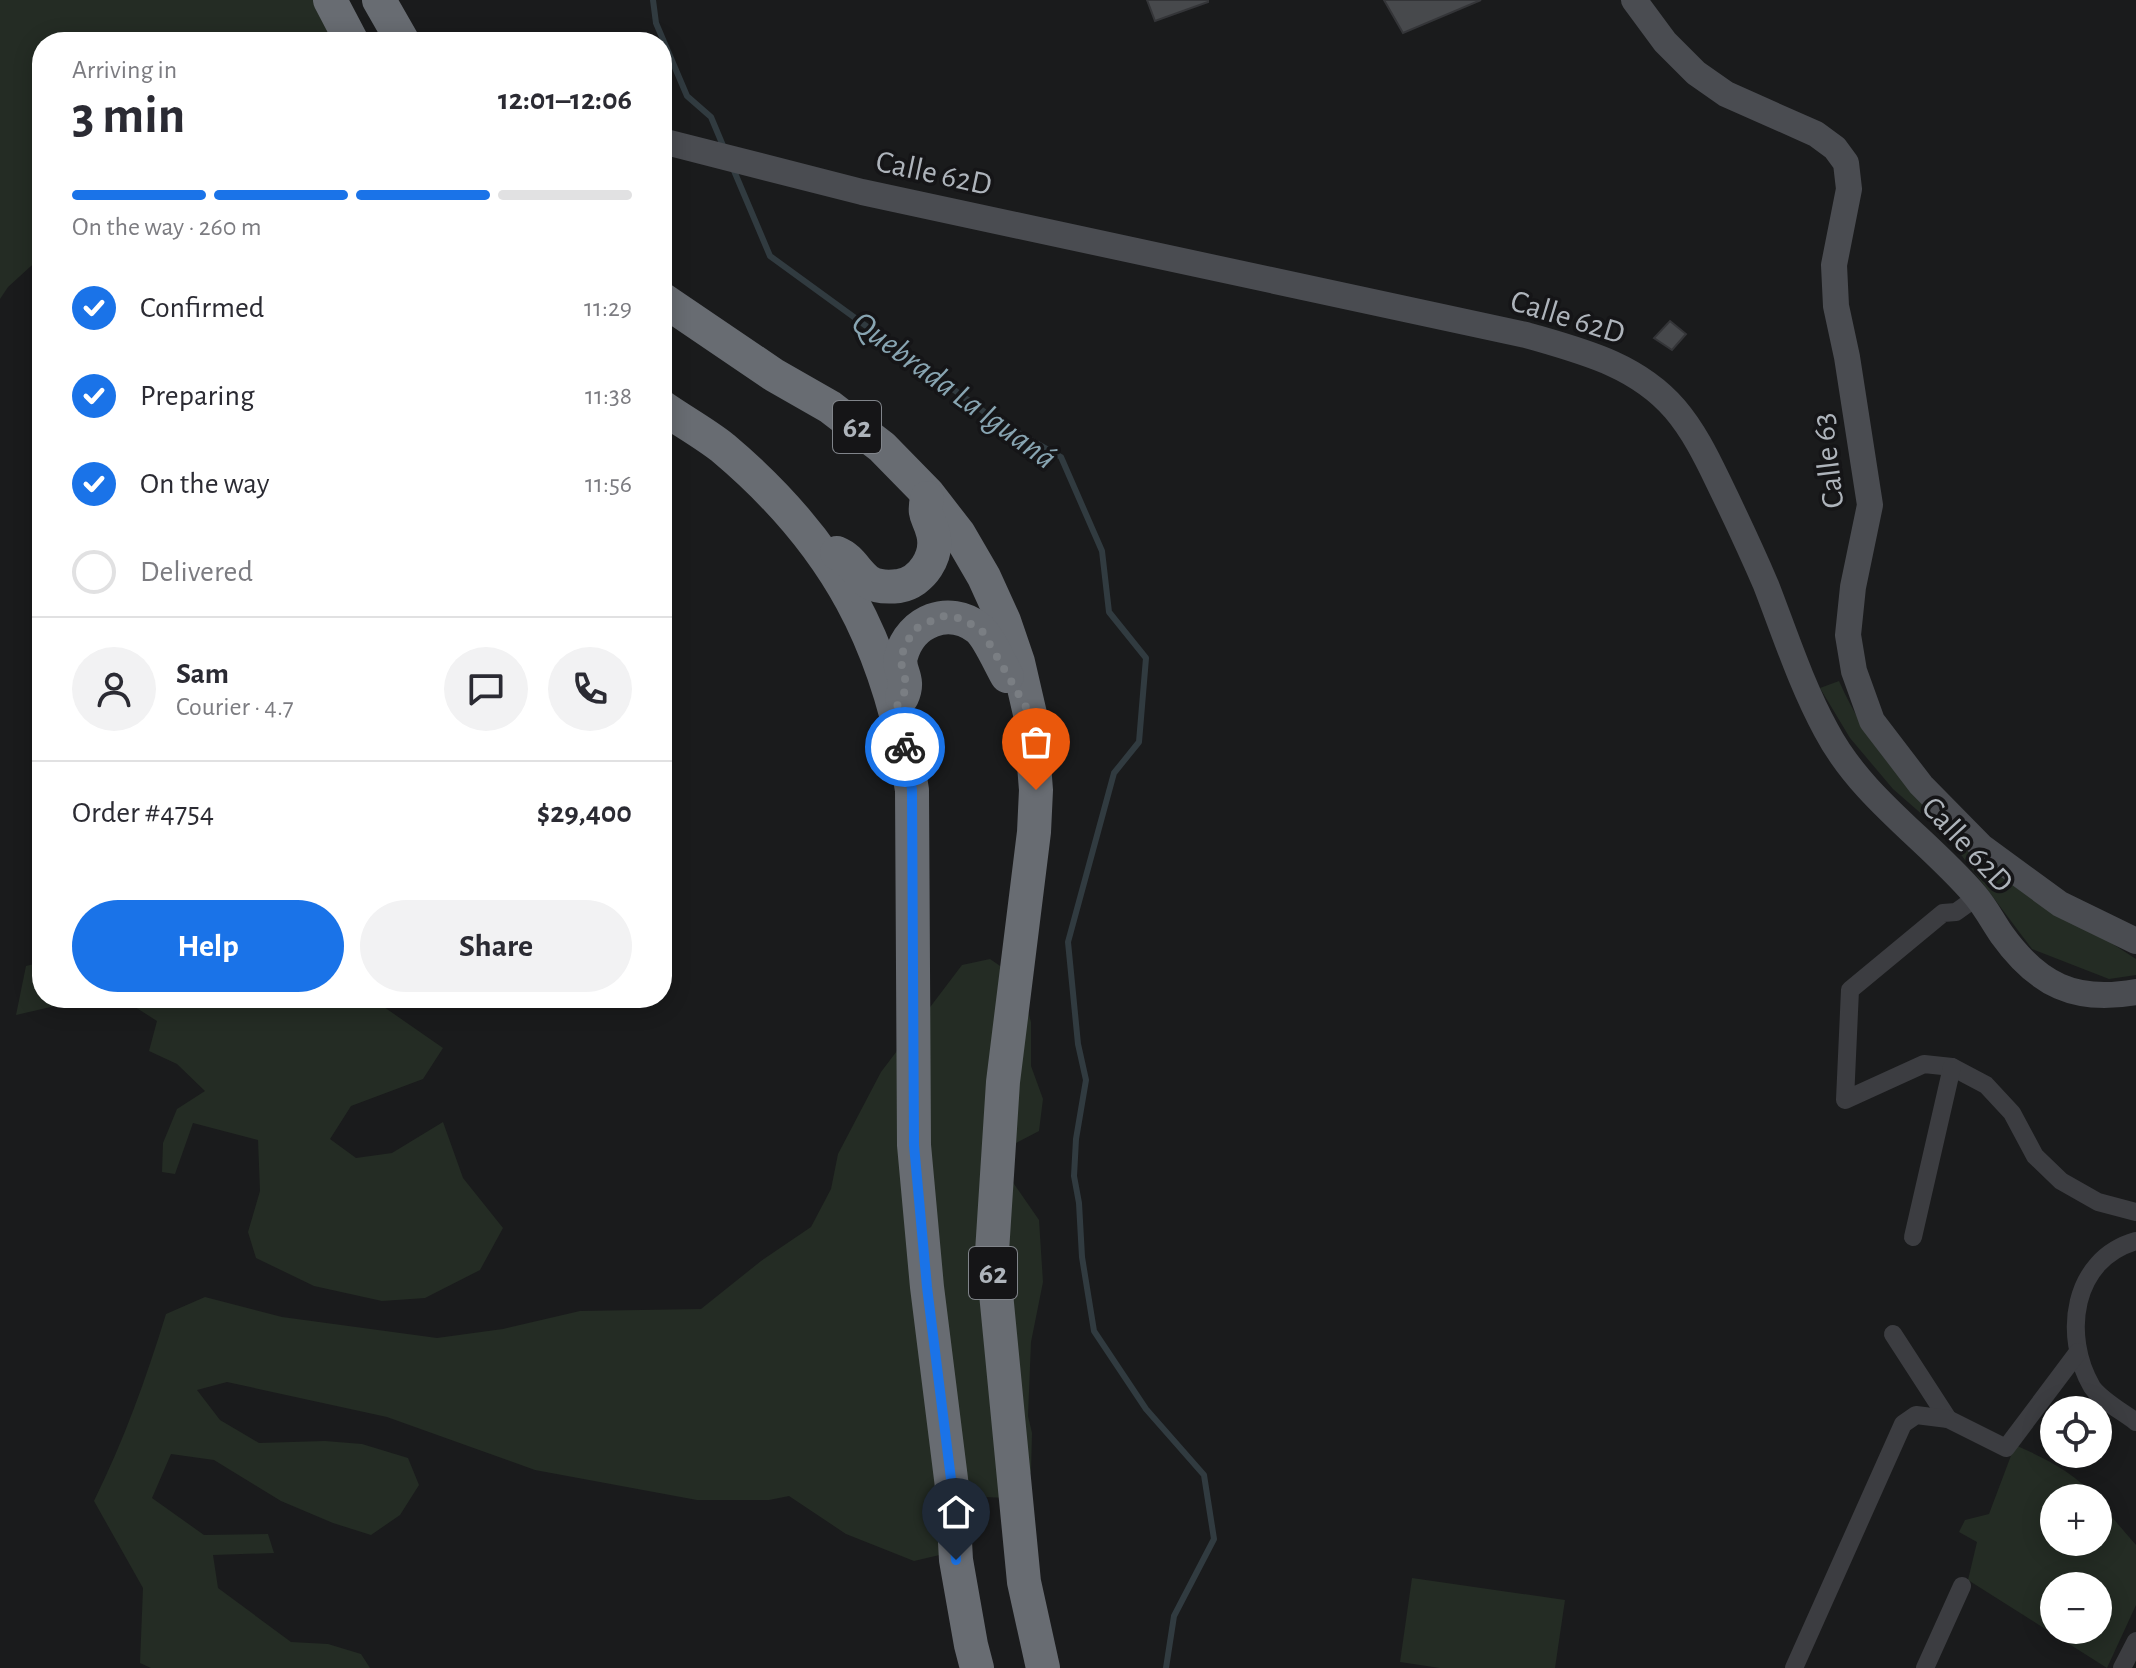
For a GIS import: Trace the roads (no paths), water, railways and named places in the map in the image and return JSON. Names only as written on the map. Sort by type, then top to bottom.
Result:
[{"type":"highway","points":[[330,0],[347,32]]},
{"type":"highway","points":[[379,0],[397,32]]},
{"type":"highway","name":"62","points":[[672,306],[774,375],[830,407],[882,447],[928,494],[959,534],[984,577],[1018,662],[1030,714],[1036,790],[1034,832],[1003,1082],[992,1252],[1023,1570],[1043,1668]]},
{"type":"highway","name":"62","points":[[672,414],[720,446],[760,482],[818,546],[850,597],[877,651],[896,708],[912,790],[914,1145],[927,1287],[952,1487],[956,1560],[977,1668]]},
{"type":"highway","points":[[818,546],[847,557],[869,583],[889,588],[906,584],[920,575],[934,550],[933,533],[924,514],[928,494]]},
{"type":"highway","points":[[896,708],[907,687],[900,658],[913,630],[941,616],[956,617],[981,629],[1030,714]]},
{"type":"main road","name":"Calle 63","points":[[1634,0],[1665,42],[1696,73],[1726,94],[1816,134],[1835,148],[1846,163],[1849,189],[1834,265],[1835,292],[1870,505],[1851,596],[1848,635],[1854,671],[1872,721],[1921,785],[1982,847],[2060,904],[2136,941]]},
{"type":"main road","name":"Calle 62D","points":[[672,144],[862,192],[1526,335],[1585,352],[1624,368],[1651,384],[1676,410],[1702,448],[1735,515],[1805,689],[1832,742],[1850,768],[1977,897],[2025,964],[2063,990],[2096,996],[2136,992]]},
{"type":"street","points":[[1977,897],[1956,912],[1943,913],[1850,990],[1845,1100],[1924,1064],[1952,1067],[1986,1085],[2012,1113],[2035,1156],[2061,1181],[2098,1202],[2136,1212]]},
{"type":"street","points":[[1913,1237],[1952,1067]]},
{"type":"street","points":[[2136,1241],[2126,1244],[2101,1262],[2086,1281],[2078,1301],[2074,1326],[2078,1352],[2093,1389],[2136,1422]]},
{"type":"street","points":[[1893,1334],[1948,1419]]},
{"type":"street","points":[[1794,1668],[1903,1424],[1916,1415],[1948,1419],[2006,1448],[2078,1352]]},
{"type":"street","points":[[1925,1668],[1962,1586]]},
{"type":"street","points":[[2122,1668],[2136,1641]]},
{"type":"waterway","name":"Quebrada La Iguaná","points":[[653,0],[660,32]]},
{"type":"waterway","name":"Quebrada La Iguaná","points":[[672,61],[687,96],[711,117],[724,148]]},
{"type":"waterway","name":"Quebrada La Iguaná","points":[[732,166],[770,256],[994,419],[1061,457],[1102,551],[1109,612],[1146,658],[1139,742],[1114,773],[1068,942],[1078,1044],[1086,1080],[1076,1139],[1074,1176],[1082,1257],[1094,1331],[1146,1409],[1204,1475],[1214,1539],[1174,1616],[1166,1668]]}]
